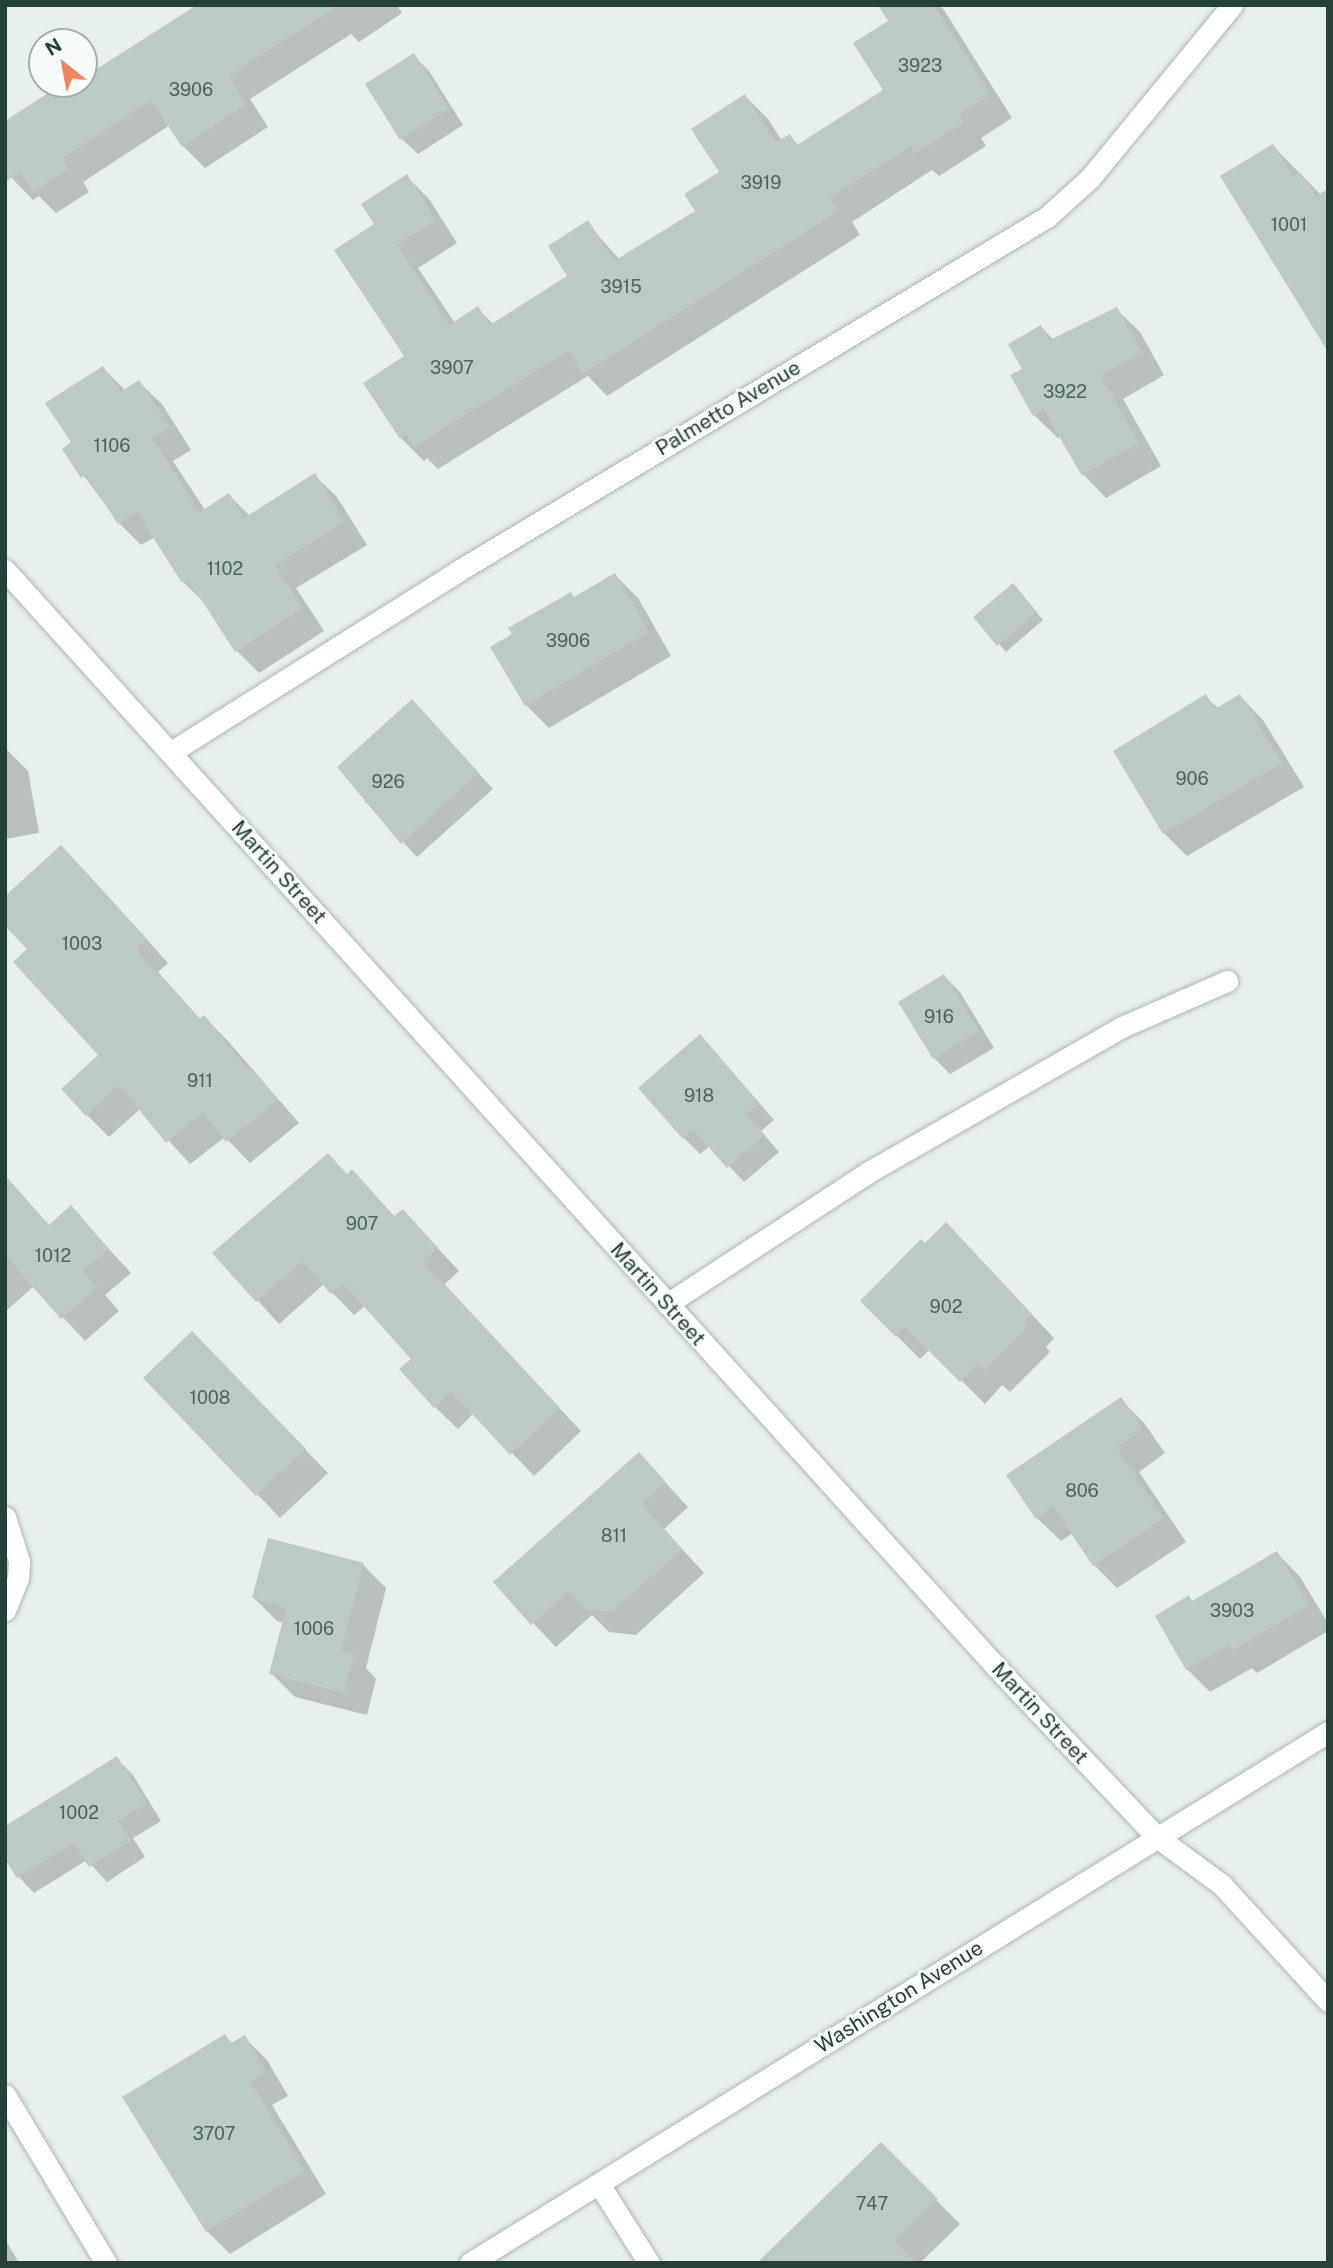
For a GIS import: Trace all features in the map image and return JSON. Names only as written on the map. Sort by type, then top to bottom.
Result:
[{"type":"street","name":"Palmetto Avenue","points":[[172,752],[469,564],[1047,217],[1090,178],[1232,5]]},
{"type":"street","name":"Martin Street","points":[[5,570],[979,1649],[1157,1837],[1222,1885],[1328,2001]]},
{"type":"street","points":[[667,1304],[867,1173],[1122,1027],[1227,981]]},
{"type":"street","points":[[5,1517],[19,1561],[18,1578],[5,1611]]},
{"type":"street","name":"Washington Avenue","points":[[470,2263],[1328,1732]]},
{"type":"street","points":[[5,2095],[106,2263]]},
{"type":"street","points":[[599,2184],[649,2263]]},
{"type":"building","points":[[197,5],[339,5],[229,76],[247,104],[182,147],[151,100],[62,159],[68,169],[33,192],[20,172],[5,182],[5,121],[40,98],[98,98],[98,68]]},
{"type":"building","points":[[878,5],[934,5],[991,95],[959,114],[964,123],[914,154],[910,147],[830,198],[839,211],[583,374],[568,351],[414,447],[406,435],[400,439],[363,383],[404,356],[334,250],[374,224],[361,204],[407,174],[436,220],[397,245],[449,325],[478,306],[490,325],[567,276],[548,246],[588,220],[614,261],[695,211],[684,194],[719,172],[691,129],[745,94],[776,142],[790,134],[797,145],[883,90],[853,43],[888,21]]},
{"type":"building","points":[[414,53],[449,109],[400,140],[365,84]]},
{"type":"building","points":[[1273,144],[1293,176],[1300,172],[1316,196],[1328,189],[1328,352],[1220,176]]},
{"type":"building","points":[[1117,307],[1142,352],[1101,375],[1139,443],[1082,476],[1044,410],[1033,416],[1010,375],[1022,369],[1008,344],[1041,325],[1050,340]]},
{"type":"building","points":[[103,366],[120,392],[139,380],[170,427],[152,438],[200,512],[229,493],[244,518],[315,473],[345,522],[275,565],[303,608],[235,652],[188,579],[182,583],[137,512],[118,524],[86,475],[81,478],[62,449],[71,442],[45,403]]},
{"type":"building","points":[[615,573],[649,632],[525,706],[490,647],[512,634],[508,628],[571,592],[574,597]]},
{"type":"building","points":[[1013,583],[1037,612],[997,646],[973,617]]},
{"type":"building","points":[[1206,694],[1215,709],[1240,694],[1282,763],[1163,834],[1113,751]]},
{"type":"building","points":[[412,699],[479,773],[401,844],[337,767]]},
{"type":"building","points":[[61,845],[147,939],[136,949],[199,1019],[204,1015],[249,1070],[252,1068],[278,1100],[226,1142],[203,1113],[166,1143],[119,1085],[86,1116],[61,1089],[98,1055],[13,962],[27,949],[5,926],[5,896]]},
{"type":"building","points":[[944,974],[979,1031],[933,1059],[898,1002]]},
{"type":"building","points":[[700,1034],[760,1104],[746,1114],[765,1135],[727,1168],[694,1130],[683,1139],[638,1088]]},
{"type":"building","points":[[328,1153],[347,1174],[352,1169],[394,1216],[403,1209],[438,1248],[423,1261],[560,1408],[510,1455],[451,1391],[434,1408],[399,1369],[411,1359],[343,1283],[331,1294],[302,1262],[256,1302],[212,1253]]},
{"type":"building","points":[[5,1175],[49,1225],[71,1205],[109,1249],[83,1271],[97,1287],[61,1319],[5,1255]]},
{"type":"building","points":[[946,1222],[1032,1314],[1023,1323],[1028,1327],[985,1370],[978,1363],[960,1382],[905,1327],[896,1337],[860,1301],[921,1239],[925,1243]]},
{"type":"building","points":[[192,1331],[306,1449],[256,1496],[143,1378]]},
{"type":"building","points":[[1121,1397],[1143,1429],[1117,1448],[1164,1518],[1093,1566],[1053,1507],[1036,1519],[1006,1475]]},
{"type":"building","points":[[639,1452],[666,1482],[642,1504],[682,1549],[612,1612],[584,1609],[568,1592],[531,1625],[493,1582]]},
{"type":"building","points":[[268,1538],[364,1563],[341,1651],[354,1654],[344,1693],[269,1674],[286,1608],[252,1598]]},
{"type":"building","points":[[1277,1551],[1309,1605],[1232,1651],[1229,1645],[1186,1670],[1155,1616],[1189,1595],[1192,1601]]},
{"type":"building","points":[[117,1756],[147,1804],[118,1821],[131,1841],[89,1867],[74,1843],[17,1878],[5,1859],[5,1826]]},
{"type":"building","points":[[225,2034],[231,2043],[245,2035],[267,2073],[251,2082],[305,2171],[206,2232],[122,2097]]},
{"type":"building","points":[[881,2142],[938,2199],[895,2242],[916,2263],[757,2263]]}]
